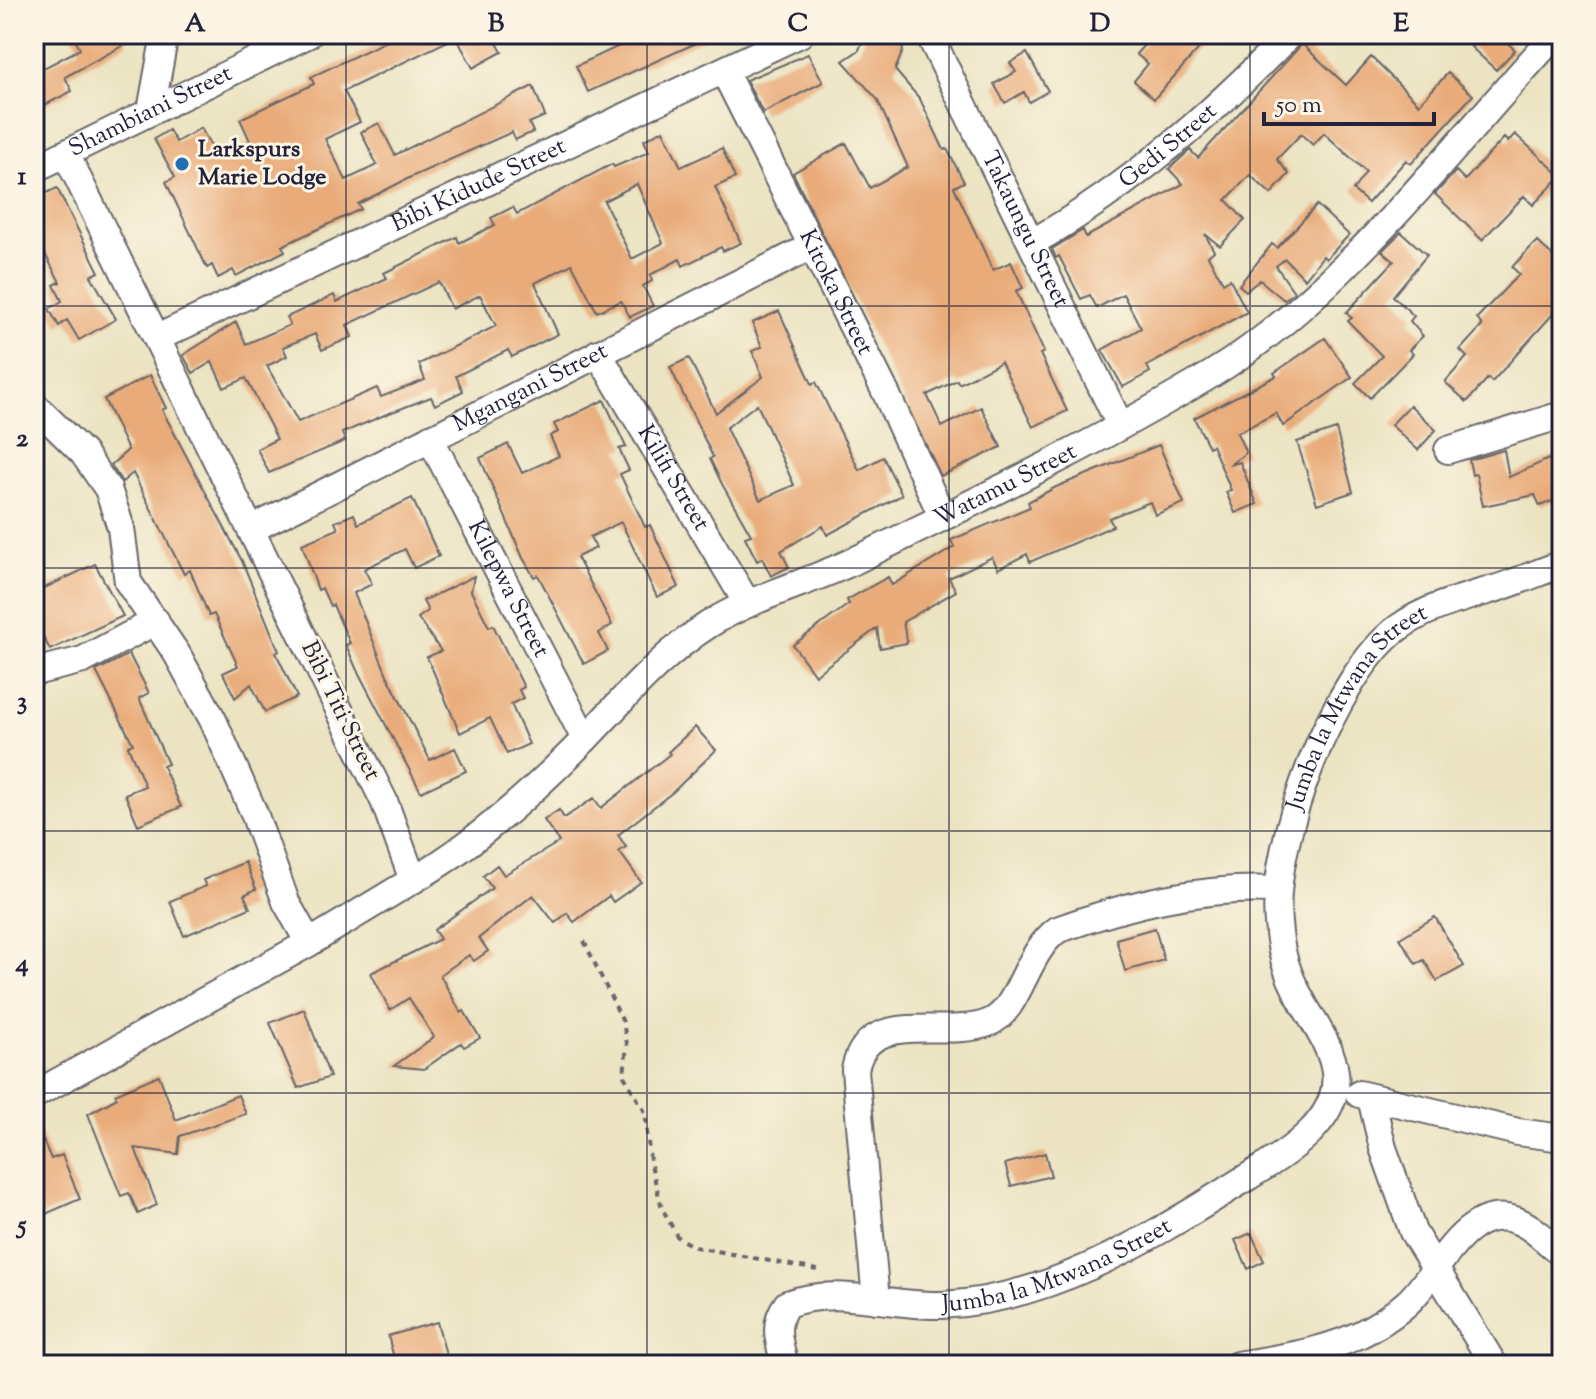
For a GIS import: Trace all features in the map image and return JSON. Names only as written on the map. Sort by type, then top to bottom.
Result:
[{"type":"street","points":[[151,111],[165,34]]},
{"type":"street","name":"Shambiani Street","points":[[34,169],[309,34]]},
{"type":"street","name":"Bibi Kidude Street","points":[[157,338],[800,34]]},
{"type":"street","name":"Takaungu Street","points":[[929,34],[1120,425]]},
{"type":"street","name":"Gedi Street","points":[[1033,242],[1094,208],[1139,173],[1233,93],[1290,34]]},
{"type":"street","name":"Watamu Street","points":[[413,880],[447,860],[585,739],[678,646],[747,603],[856,560],[1120,425],[1215,372],[1288,317],[1386,224],[1556,34]]},
{"type":"street","name":"Kitoka Street","points":[[724,71],[885,391],[942,516]]},
{"type":"street","name":"Bibi Titi Street","points":[[66,154],[384,801],[413,880]]},
{"type":"street","name":"Mgangani Street","points":[[252,529],[810,247]]},
{"type":"street","name":"Kilifi Street","points":[[598,353],[747,603]]},
{"type":"street","points":[[34,405],[97,469],[121,528],[128,582],[156,621],[213,720],[254,813],[286,902],[309,943]]},
{"type":"street","points":[[1448,450],[1562,415]]},
{"type":"street","name":"Kilepwa Street","points":[[430,438],[585,739]]},
{"type":"street","name":"Jumba la Mtwana Street","points":[[785,1365],[776,1330],[780,1314],[787,1304],[802,1298],[941,1305],[984,1300],[1056,1281],[1184,1217],[1289,1151],[1313,1129],[1337,1085],[1329,1046],[1289,974],[1278,924],[1278,890],[1281,858],[1293,814],[1344,695],[1376,645],[1437,606],[1562,564]]},
{"type":"street","points":[[34,672],[83,660],[156,621]]},
{"type":"street","points":[[34,1095],[309,943],[413,880]]},
{"type":"street","points":[[864,1299],[855,1070],[858,1053],[873,1037],[890,1032],[971,1027],[1000,1017],[1008,1008],[1031,957],[1057,930],[1192,892],[1222,888],[1278,890]]},
{"type":"street","points":[[1337,1085],[1371,1098],[1518,1132],[1562,1138]]},
{"type":"street","points":[[1371,1098],[1398,1193],[1433,1270],[1494,1365]]},
{"type":"street","points":[[1237,1365],[1308,1351],[1371,1329],[1409,1302],[1465,1235],[1495,1219],[1510,1218],[1523,1224],[1562,1254]]},
{"type":"path","points":[[584,941],[623,1022],[627,1044],[624,1076],[645,1112],[655,1186],[678,1238],[695,1247],[819,1270],[864,1299]]},
{"type":"building","points":[[72,34],[137,34],[126,40],[128,43],[65,77],[72,91],[39,108],[34,98],[34,73],[80,49]]},
{"type":"building","points":[[401,34],[492,34],[502,52],[473,68],[456,37],[344,91],[360,122],[325,139],[346,180],[377,165],[361,132],[379,123],[395,155],[533,86],[545,116],[529,123],[533,132],[515,140],[512,132],[411,177],[358,204],[361,209],[282,246],[285,251],[236,276],[233,270],[218,278],[212,265],[207,268],[166,182],[175,177],[154,139],[169,130],[176,142],[201,128],[217,157],[251,143],[240,119],[314,84],[311,77]]},
{"type":"building","points":[[645,34],[716,34],[588,92],[576,66]]},
{"type":"building","points":[[865,34],[899,34],[903,51],[895,70],[920,99],[944,150],[947,149],[964,182],[954,187],[993,270],[1011,262],[1023,288],[1016,291],[1044,352],[1040,354],[1067,411],[1033,427],[1001,362],[959,384],[957,380],[927,395],[942,427],[981,407],[1001,447],[941,476],[793,173],[846,143],[870,188],[908,167],[877,99],[843,61],[859,50]]},
{"type":"building","points":[[1154,34],[1212,34],[1154,99],[1134,81],[1148,64],[1136,54]]},
{"type":"building","points":[[1484,34],[1498,34],[1515,50],[1496,70],[1471,47]]},
{"type":"building","points":[[1302,44],[1346,85],[1371,57],[1419,104],[1448,73],[1473,95],[1411,164],[1406,160],[1368,203],[1353,190],[1366,172],[1324,133],[1313,145],[1301,134],[1277,159],[1289,174],[1271,194],[1250,175],[1226,200],[1245,220],[1220,246],[1205,234],[1214,251],[1208,256],[1223,283],[1230,279],[1247,312],[1147,366],[1150,372],[1123,387],[1102,350],[1141,328],[1123,294],[1097,308],[1090,295],[1081,299],[1059,256],[1056,258],[1052,249],[1083,230],[1086,237],[1183,184],[1169,169],[1190,150],[1198,158]]},
{"type":"building","points":[[1027,53],[1048,91],[1029,102],[1024,92],[1005,103],[994,84],[1016,72],[1010,63]]},
{"type":"building","points":[[808,54],[823,82],[763,113],[746,80]]},
{"type":"building","points":[[663,130],[681,167],[722,148],[735,178],[715,187],[741,243],[723,251],[721,247],[683,266],[680,259],[650,275],[652,281],[643,286],[653,306],[630,317],[621,301],[597,312],[572,264],[535,283],[558,334],[512,357],[508,350],[456,376],[463,391],[435,405],[431,397],[387,414],[342,433],[345,441],[269,473],[257,449],[277,439],[246,378],[224,388],[212,362],[193,373],[183,355],[236,322],[246,344],[290,325],[287,317],[334,295],[337,302],[387,278],[384,273],[457,237],[459,243],[495,225],[491,218],[513,207],[517,214],[612,164],[614,167],[649,152],[644,140]],"holes":[[[637,184],[663,243],[632,259],[604,201]],[[439,282],[452,309],[480,295],[496,326],[419,364],[425,380],[381,397],[377,388],[298,422],[267,366],[287,356],[283,347],[315,334],[322,350],[352,337],[347,325]]]},
{"type":"building","points":[[1515,134],[1561,176],[1533,205],[1524,196],[1482,240],[1435,194],[1456,171],[1465,180],[1504,138],[1508,142]]},
{"type":"building","points":[[57,188],[99,272],[91,276],[116,319],[79,340],[67,320],[59,326],[49,309],[62,301],[54,285],[60,282],[44,252],[34,257],[34,199]]},
{"type":"building","points":[[1317,205],[1349,235],[1326,259],[1323,256],[1305,279],[1285,259],[1276,266],[1294,292],[1284,300],[1260,280],[1246,291],[1239,285],[1272,244],[1277,248]]},
{"type":"building","points":[[1401,232],[1427,255],[1393,296],[1414,316],[1410,321],[1423,336],[1409,350],[1413,354],[1370,398],[1355,383],[1382,356],[1348,321],[1352,318],[1346,313],[1394,261],[1382,251]]},
{"type":"building","points":[[1537,241],[1562,265],[1562,304],[1492,382],[1488,378],[1467,402],[1445,382],[1467,357],[1460,350],[1482,326],[1477,318],[1519,274],[1512,267]]},
{"type":"building","points":[[779,311],[812,384],[816,382],[859,470],[883,457],[902,495],[827,535],[823,526],[781,551],[789,567],[771,576],[762,558],[757,561],[745,537],[751,535],[722,484],[710,459],[713,457],[670,367],[689,358],[716,413],[763,377],[752,351],[762,347],[752,323]],"holes":[[[757,404],[794,485],[760,500],[726,428]]]},
{"type":"building","points":[[1325,338],[1352,377],[1283,426],[1276,413],[1237,433],[1246,453],[1229,465],[1240,462],[1257,504],[1235,513],[1226,492],[1231,490],[1212,445],[1209,447],[1194,418],[1276,376],[1274,373]]},
{"type":"building","points":[[150,375],[166,408],[162,410],[242,561],[279,651],[276,653],[297,697],[265,712],[251,684],[235,698],[223,673],[238,666],[214,614],[209,616],[190,570],[184,574],[133,473],[122,482],[111,465],[128,450],[104,399]]},
{"type":"building","points":[[604,400],[626,447],[619,449],[629,470],[620,474],[645,527],[650,525],[679,587],[657,597],[621,522],[590,537],[596,548],[577,557],[612,625],[599,633],[608,651],[584,664],[538,575],[534,577],[523,558],[480,458],[508,444],[522,473],[559,456],[550,436],[558,432],[554,424]]},
{"type":"building","points":[[1410,405],[1436,430],[1418,450],[1391,425]]},
{"type":"building","points":[[1336,429],[1353,492],[1317,504],[1297,442]]},
{"type":"building","points":[[1159,445],[1184,503],[1155,515],[1150,502],[1109,518],[1113,526],[1030,562],[1027,554],[998,569],[992,557],[949,578],[956,591],[903,622],[907,643],[880,648],[877,628],[815,675],[793,645],[849,604],[847,600],[888,577],[892,585],[954,547],[951,540],[1030,507],[1028,502],[1056,487]]},
{"type":"building","points":[[1504,450],[1509,477],[1562,453],[1562,497],[1540,506],[1535,495],[1483,506],[1476,474],[1472,475],[1469,460]]},
{"type":"building","points":[[412,498],[439,556],[414,568],[405,549],[364,569],[372,584],[354,593],[387,675],[430,760],[455,748],[466,771],[421,792],[356,668],[346,645],[350,643],[333,605],[330,606],[322,588],[318,590],[302,544],[338,529],[335,522],[354,514],[358,524]]},
{"type":"building","points":[[95,564],[123,616],[50,650],[34,618],[34,593]]},
{"type":"building","points":[[474,576],[471,591],[489,627],[493,625],[524,687],[519,690],[523,698],[511,704],[529,744],[507,754],[490,718],[460,733],[427,657],[441,651],[418,618],[428,611],[423,601]]},
{"type":"building","points":[[129,654],[149,693],[139,698],[168,764],[163,766],[181,807],[138,825],[125,794],[145,786],[128,746],[133,744],[96,671]]},
{"type":"building","points":[[695,727],[716,750],[673,792],[618,835],[626,847],[619,851],[641,882],[613,902],[609,896],[574,922],[567,913],[555,923],[533,895],[479,938],[488,951],[474,961],[469,955],[440,975],[461,1013],[464,1011],[480,1038],[464,1047],[461,1043],[424,1069],[394,1066],[434,1037],[409,998],[390,1010],[371,973],[440,939],[434,930],[492,888],[483,876],[497,865],[504,875],[559,842],[544,820],[559,810],[564,818],[594,798],[601,808],[670,754],[668,752]]},
{"type":"building","points":[[245,862],[256,889],[244,895],[250,908],[184,936],[170,901],[206,886],[203,880]]},
{"type":"building","points":[[1435,917],[1464,966],[1437,981],[1424,960],[1416,964],[1400,938]]},
{"type":"building","points":[[1155,928],[1164,960],[1125,971],[1116,939]]},
{"type":"building","points":[[304,1009],[330,1077],[298,1088],[270,1023]]},
{"type":"building","points":[[159,1075],[176,1120],[238,1095],[246,1114],[180,1136],[178,1154],[135,1148],[157,1205],[138,1214],[129,1193],[121,1196],[88,1114],[117,1098],[115,1094]]},
{"type":"building","points":[[34,1119],[51,1159],[62,1155],[80,1199],[34,1219]]},
{"type":"building","points":[[1045,1153],[1051,1176],[1011,1186],[1005,1164]]},
{"type":"building","points":[[1251,1233],[1264,1261],[1248,1269],[1235,1240]]},
{"type":"building","points":[[437,1322],[449,1365],[396,1365],[388,1336]]},
{"type":"place","name":"Larkspurs Marie Lodge","points":[[182,164]]}]
